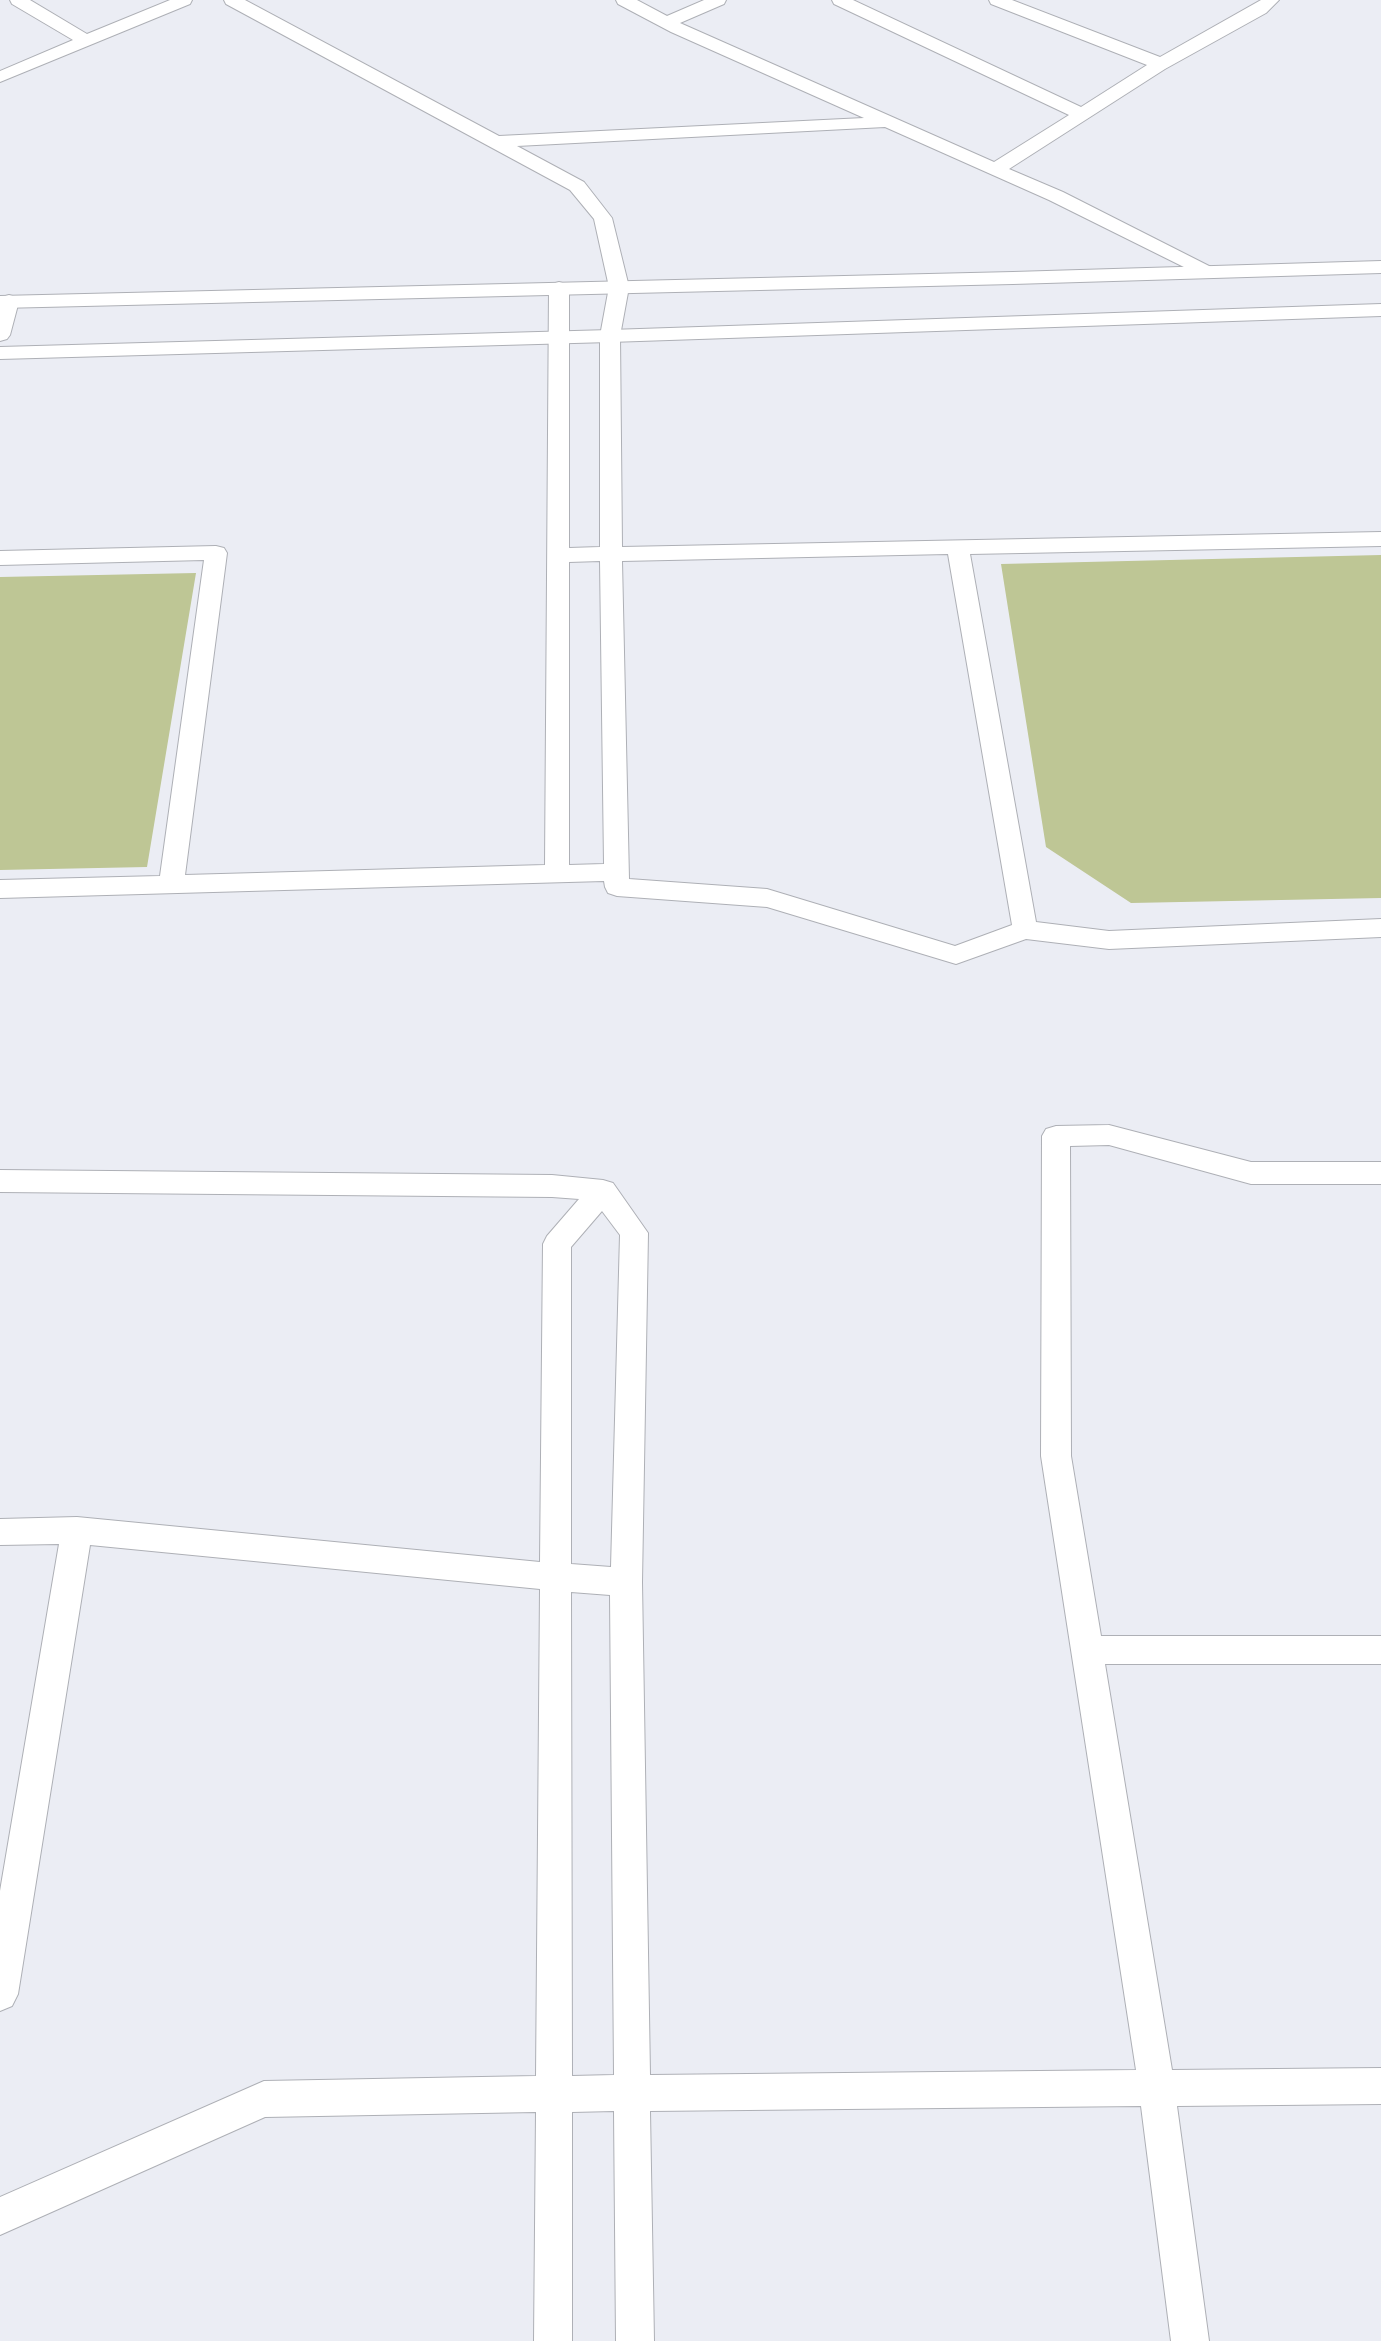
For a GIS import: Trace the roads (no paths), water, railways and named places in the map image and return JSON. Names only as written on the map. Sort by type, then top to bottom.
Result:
[{"type":"street","points":[[18,0],[86,41]]},
{"type":"street","points":[[0,77],[184,0]]},
{"type":"street","points":[[232,0],[577,186],[603,218],[619,287],[610,336],[611,554],[617,880]]},
{"type":"street","points":[[624,0],[667,22],[1056,196],[1206,272]]},
{"type":"street","points":[[667,22],[718,0]]},
{"type":"street","points":[[840,0],[1082,114]]},
{"type":"street","points":[[997,0],[1161,64]]},
{"type":"street","points":[[996,169],[1161,64],[1260,9],[1271,0]]},
{"type":"street","points":[[496,142],[889,122]]},
{"type":"street","points":[[0,335],[4,302],[1381,267]]},
{"type":"street","points":[[557,874],[559,288]]},
{"type":"street","points":[[0,353],[610,336],[1381,310]]},
{"type":"street","points":[[559,555],[1381,539]]},
{"type":"street","points":[[958,547],[1025,930]]},
{"type":"street","points":[[0,558],[216,553],[170,884]]},
{"type":"street","points":[[0,889],[557,874],[767,898],[956,955],[1025,930],[1109,940],[1381,928]]},
{"type":"street","points":[[1190,2341],[1157,2088],[1056,1456],[1056,1136],[1108,1135],[1251,1173],[1381,1173]]},
{"type":"street","points":[[0,1182],[552,1186],[603,1191],[634,1233],[626,1582],[635,2341]]},
{"type":"street","points":[[552,2341],[556,1244],[603,1191]]},
{"type":"street","points":[[0,1532],[77,1530],[554,1577],[626,1582]]},
{"type":"street","points":[[0,1994],[77,1530]]},
{"type":"street","points":[[1087,1650],[1381,1650]]},
{"type":"street","points":[[0,2216],[264,2099],[633,2093],[1381,2086]]}]
